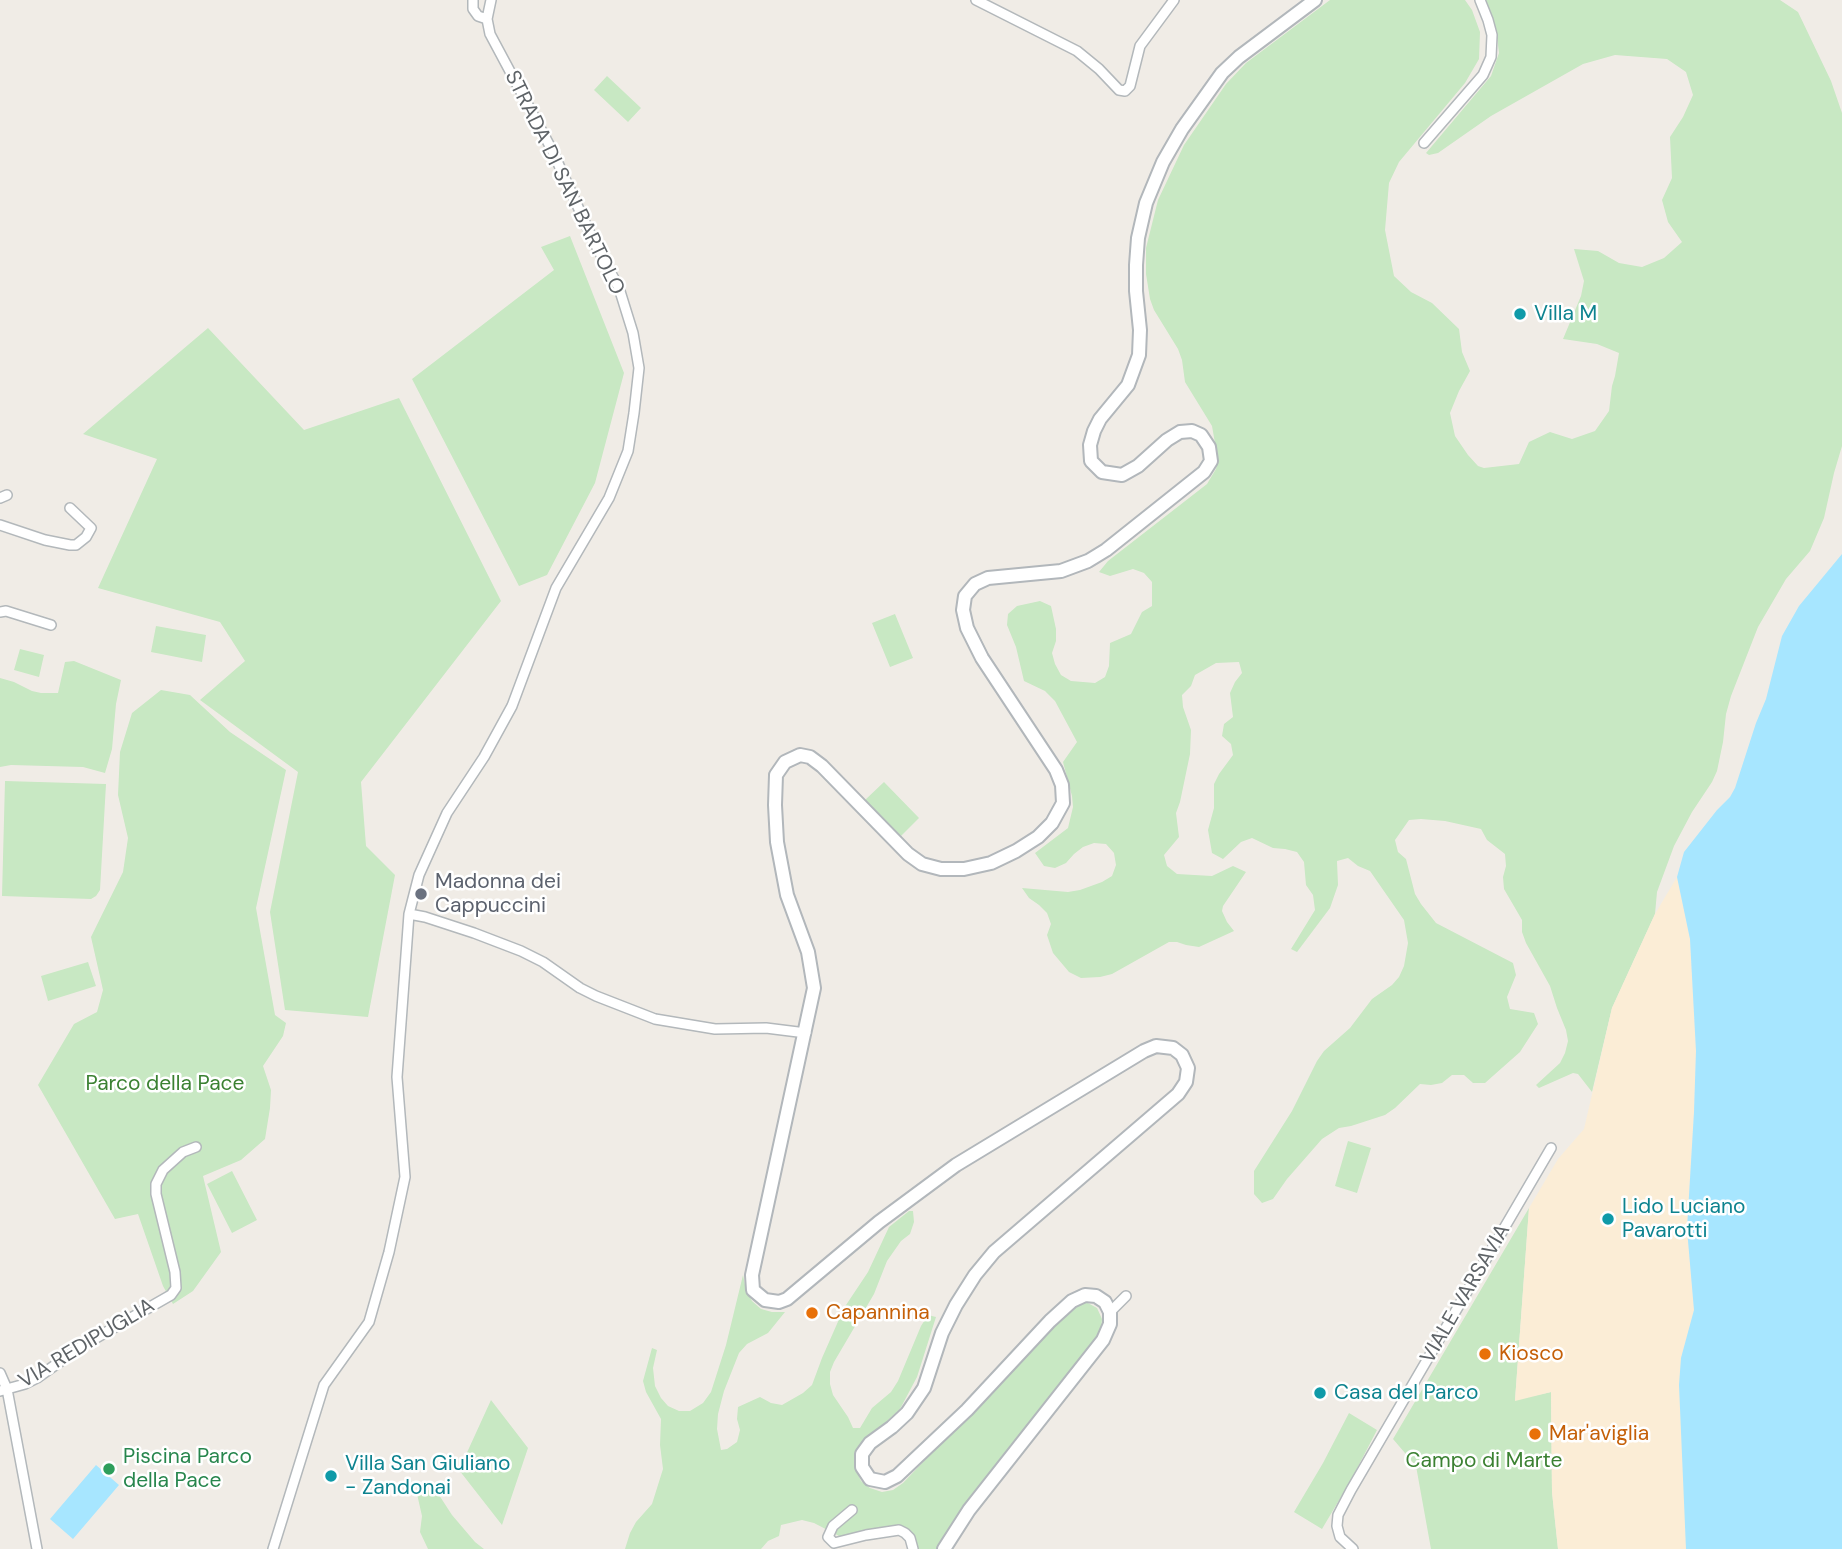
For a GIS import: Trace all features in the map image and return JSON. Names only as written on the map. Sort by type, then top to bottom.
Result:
[{"type":"street","name":"STRADA DI SAN BARTOLO","points":[[273,1549],[324,1385],[369,1322],[389,1252],[405,1177],[397,1077],[409,914],[419,875],[447,813],[484,757],[512,705],[556,588],[609,498],[628,451],[639,368],[633,334],[619,288],[593,240],[552,150],[491,34],[487,19],[478,16],[473,9],[472,0]]},
{"type":"street","points":[[487,19],[491,0]]},
{"type":"street","points":[[976,0],[1077,51],[1119,90],[1125,91],[1130,86],[1140,46],[1174,0]]},
{"type":"street","points":[[944,1549],[969,1510],[1103,1340],[1110,1324],[1110,1312],[1105,1302],[1096,1296],[1085,1295],[1072,1301],[967,1410],[897,1476],[885,1482],[870,1479],[862,1467],[862,1454],[870,1443],[907,1413],[924,1388],[942,1333],[956,1305],[994,1252],[1178,1094],[1186,1082],[1188,1068],[1182,1055],[1173,1048],[1156,1046],[1144,1051],[956,1165],[879,1222],[787,1299],[779,1302],[765,1300],[753,1290],[752,1275],[814,988],[808,952],[787,895],[775,805],[776,775],[785,762],[800,755],[810,757],[908,854],[922,864],[942,869],[964,869],[991,863],[1038,837],[1052,823],[1063,803],[1062,785],[1056,769],[982,658],[967,628],[963,610],[965,596],[975,584],[988,578],[1061,571],[1088,561],[1106,550],[1204,472],[1211,461],[1209,446],[1201,435],[1192,431],[1173,436],[1138,466],[1122,475],[1102,472],[1091,461],[1090,445],[1100,419],[1128,385],[1139,355],[1140,330],[1136,291],[1138,237],[1146,202],[1164,162],[1182,129],[1222,73],[1315,0]]},
{"type":"street","points":[[1424,143],[1483,75],[1491,57],[1492,35],[1480,0]]},
{"type":"street","points":[[0,525],[45,540],[76,545],[86,537],[91,527],[70,508]]},
{"type":"street","points":[[0,612],[6,611],[51,625]]},
{"type":"street","points":[[409,914],[438,921],[521,951],[543,962],[580,988],[655,1019],[715,1030],[766,1028],[806,1033]]},
{"type":"street","name":"VIA REDIPUGLIA","points":[[3,1390],[37,1378],[82,1346],[171,1295],[176,1288],[175,1272],[156,1194],[156,1184],[163,1170],[183,1152],[197,1147]]},
{"type":"street","name":"VIALE VARSAVIA","points":[[1353,1549],[1340,1537],[1338,1515],[1551,1148]]},
{"type":"street","points":[[1110,1312],[1126,1296]]},
{"type":"street","points":[[0,1373],[37,1549]]},
{"type":"street","points":[[852,1510],[833,1526],[828,1537],[834,1544],[899,1530],[910,1538],[913,1549]]},
{"type":"green space","points":[[1330,0],[1465,0],[1480,32],[1479,59],[1465,83],[1399,162],[1389,183],[1385,230],[1394,276],[1411,292],[1432,303],[1459,329],[1462,352],[1470,371],[1450,413],[1455,436],[1468,455],[1478,466],[1484,468],[1519,464],[1529,442],[1550,432],[1572,439],[1595,431],[1609,411],[1619,353],[1597,344],[1563,339],[1581,296],[1584,281],[1574,249],[1598,251],[1619,263],[1642,267],[1664,258],[1682,242],[1668,222],[1662,200],[1672,178],[1670,137],[1693,95],[1686,72],[1667,59],[1615,55],[1583,64],[1491,116],[1438,153],[1429,155],[1426,153],[1491,76],[1499,53],[1496,29],[1486,0],[1780,0],[1798,12],[1831,81],[1842,113],[1842,446],[1824,518],[1810,551],[1786,579],[1758,627],[1731,696],[1717,771],[1674,846],[1657,892],[1655,914],[1612,1008],[1592,1092],[1578,1074],[1573,1073],[1539,1088],[1536,1085],[1560,1063],[1568,1041],[1550,986],[1526,943],[1522,920],[1504,889],[1505,854],[1487,840],[1481,829],[1445,821],[1409,820],[1395,840],[1398,852],[1406,859],[1415,894],[1421,904],[1436,923],[1513,963],[1516,975],[1507,997],[1510,1009],[1534,1013],[1538,1024],[1520,1052],[1485,1083],[1473,1083],[1464,1075],[1452,1075],[1442,1083],[1420,1084],[1385,1115],[1339,1128],[1322,1139],[1273,1199],[1262,1203],[1254,1194],[1254,1171],[1292,1111],[1324,1051],[1350,1028],[1372,999],[1399,977],[1408,943],[1404,920],[1370,871],[1348,858],[1337,861],[1338,885],[1330,908],[1297,952],[1291,949],[1315,910],[1313,895],[1306,885],[1304,862],[1297,852],[1273,848],[1252,838],[1241,842],[1223,859],[1212,853],[1208,830],[1214,808],[1214,784],[1233,755],[1231,744],[1222,736],[1224,724],[1233,717],[1230,693],[1242,673],[1239,662],[1216,663],[1195,675],[1191,686],[1182,695],[1191,730],[1190,754],[1176,813],[1179,837],[1164,855],[1167,866],[1177,874],[1212,876],[1233,866],[1246,872],[1223,906],[1222,911],[1234,931],[1199,947],[1169,942],[1112,974],[1100,977],[1081,978],[1069,972],[1053,953],[1047,935],[1051,924],[1047,913],[1029,898],[1022,888],[1068,892],[1102,882],[1112,876],[1116,865],[1114,853],[1106,844],[1094,843],[1083,847],[1066,863],[1055,868],[1044,866],[1035,853],[1068,828],[1073,807],[1063,762],[1077,742],[1055,701],[1045,691],[1024,681],[1016,647],[1007,625],[1008,614],[1017,606],[1040,601],[1051,606],[1056,629],[1052,653],[1061,675],[1071,681],[1095,683],[1105,677],[1109,666],[1110,643],[1131,634],[1142,612],[1152,606],[1152,582],[1144,573],[1133,569],[1110,576],[1099,572],[1108,561],[1207,484],[1218,460],[1212,426],[1185,382],[1178,349],[1150,299],[1146,248],[1158,200],[1184,145],[1226,84],[1246,63]]},
{"type":"green space","points":[[607,76],[641,108],[628,122],[594,90]]},
{"type":"green space","points":[[570,236],[624,373],[595,483],[547,575],[519,586],[412,379],[554,270],[541,247]]},
{"type":"green space","points":[[208,328],[304,430],[399,398],[501,601],[361,782],[366,846],[395,875],[368,1017],[285,1010],[270,912],[298,772],[200,700],[245,661],[220,622],[98,588],[157,459],[83,434]]},
{"type":"green space","points":[[895,614],[913,658],[890,667],[872,623]]},
{"type":"green space","points":[[156,626],[206,635],[202,662],[151,652]]},
{"type":"green space","points":[[20,649],[44,655],[39,677],[14,670]]},
{"type":"green space","points":[[74,661],[121,680],[112,749],[105,773],[83,767],[0,767],[0,678],[32,691],[58,693],[65,662]]},
{"type":"green space","name":"Parco della Pace","points":[[161,690],[190,695],[230,732],[286,770],[256,908],[275,1015],[286,1023],[283,1036],[263,1066],[271,1090],[265,1139],[241,1160],[203,1176],[221,1252],[193,1291],[173,1304],[163,1286],[138,1214],[115,1219],[38,1085],[74,1024],[97,1012],[103,990],[91,937],[123,872],[128,838],[118,795],[120,752],[132,713]]},
{"type":"green space","points":[[5,781],[106,784],[100,890],[96,896],[91,899],[2,896]]},
{"type":"green space","points":[[884,782],[919,818],[901,836],[865,800]]},
{"type":"green space","points":[[88,962],[96,986],[48,1001],[41,976]]},
{"type":"green space","points":[[1348,1141],[1371,1148],[1357,1193],[1335,1186]]},
{"type":"green space","points":[[232,1171],[257,1220],[232,1233],[207,1184]]},
{"type":"green space","name":"Campo di Marte","points":[[1529,1208],[1515,1400],[1551,1392],[1552,1492],[1558,1549],[1431,1549],[1416,1466],[1393,1439]]},
{"type":"green space","points":[[909,1211],[913,1211],[914,1222],[910,1234],[901,1241],[887,1261],[874,1294],[830,1372],[833,1395],[853,1428],[860,1428],[872,1408],[891,1392],[898,1381],[928,1315],[936,1317],[917,1377],[900,1409],[859,1447],[856,1470],[861,1481],[870,1488],[882,1492],[893,1490],[903,1483],[1078,1303],[1086,1302],[1097,1308],[1102,1319],[1101,1331],[940,1549],[917,1549],[915,1539],[904,1526],[872,1529],[843,1538],[802,1520],[781,1525],[779,1536],[768,1541],[761,1549],[625,1549],[636,1522],[652,1504],[663,1469],[661,1419],[643,1381],[652,1348],[657,1350],[653,1368],[655,1386],[661,1398],[668,1406],[679,1411],[690,1411],[703,1403],[711,1392],[743,1275],[746,1290],[752,1301],[761,1309],[785,1312],[768,1333],[747,1344],[739,1353],[718,1414],[717,1429],[721,1450],[727,1449],[737,1442],[740,1430],[738,1407],[760,1397],[782,1405],[812,1385],[844,1308],[868,1272],[889,1227]]},
{"type":"green space","points":[[491,1400],[528,1448],[502,1525],[459,1470]]},
{"type":"green space","points":[[1349,1413],[1377,1430],[1322,1529],[1294,1512]]},
{"type":"green space","points":[[428,1490],[439,1495],[452,1515],[484,1549],[428,1549],[420,1532],[422,1516],[417,1494]]},
{"type":"sand","name":"Lido Luciano Pavarotti","points":[[1677,877],[1690,939],[1696,1051],[1687,1229],[1694,1310],[1681,1358],[1686,1549],[1558,1549],[1552,1492],[1551,1392],[1515,1401],[1529,1208],[1558,1159],[1584,1129],[1612,1008],[1655,914]]},
{"type":"water","points":[[1842,554],[1842,1549],[1686,1549],[1679,1385],[1681,1358],[1694,1310],[1687,1229],[1696,1051],[1690,939],[1677,877],[1684,852],[1735,788],[1766,699],[1782,636],[1799,606]]},
{"type":"water","points":[[96,1465],[119,1485],[73,1539],[50,1519]]},
{"type":"place","name":"Villa M","points":[[1520,314]]},
{"type":"place","name":"Madonna dei Cappuccini","points":[[421,894]]},
{"type":"place","name":"Lido Luciano Pavarotti","points":[[1608,1219]]},
{"type":"place","name":"Capannina","points":[[812,1313]]},
{"type":"place","name":"Kiosco","points":[[1485,1354]]},
{"type":"place","name":"Casa del Parco","points":[[1320,1393]]},
{"type":"place","name":"Mar'aviglia","points":[[1535,1434]]},
{"type":"place","name":"Piscina Parco della Pace","points":[[109,1469]]},
{"type":"place","name":"Villa San Giuliano - Zandonai","points":[[331,1476]]}]
